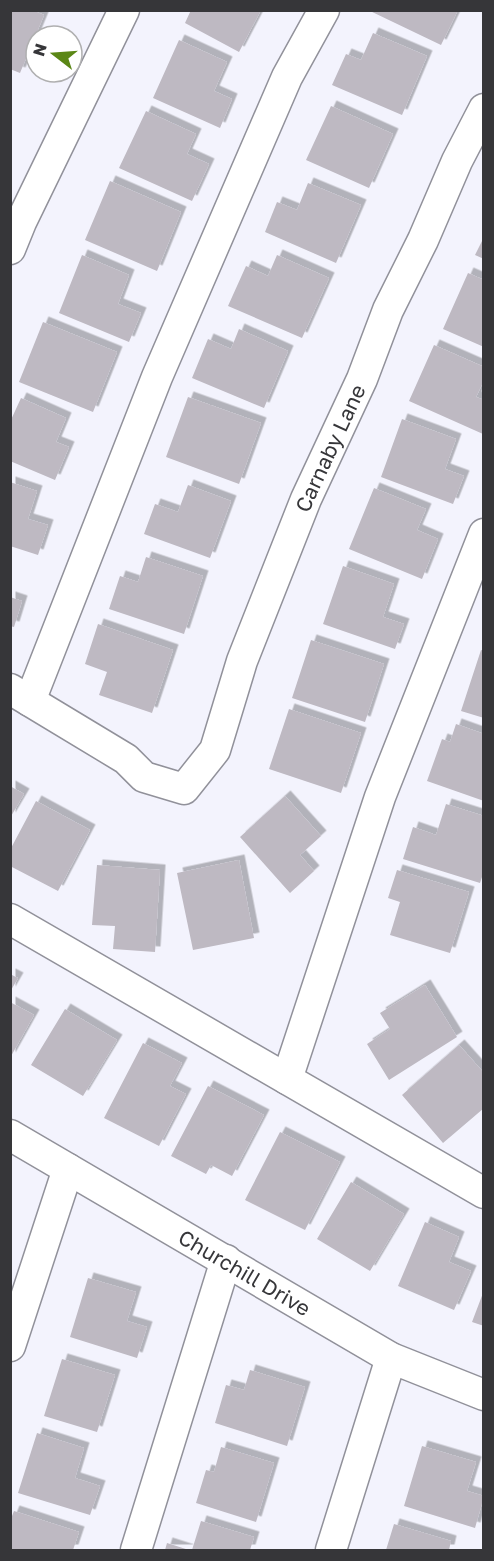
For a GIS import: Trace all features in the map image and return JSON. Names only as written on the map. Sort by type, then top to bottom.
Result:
[{"type":"street","points":[[10,249],[124,10]]},
{"type":"street","points":[[20,695],[287,77],[324,10]]},
{"type":"street","name":"Carnaby Lane","points":[[20,695],[126,759],[144,777],[184,789],[215,750],[242,661],[306,499],[362,379],[388,310],[483,109]]},
{"type":"street","points":[[287,1079],[380,797],[483,534]]},
{"type":"street","points":[[10,919],[483,1193]]},
{"type":"street","name":"Churchill Drive","points":[[10,1135],[391,1358],[483,1395]]},
{"type":"street","points":[[10,1346],[68,1169]]},
{"type":"street","points":[[136,1551],[226,1260]]},
{"type":"street","points":[[331,1551],[391,1358]]},
{"type":"building","points":[[10,10],[32,10],[44,15],[40,24],[24,24],[24,63],[20,73],[10,69]]},
{"type":"building","points":[[191,10],[261,10],[239,52],[185,23]]},
{"type":"building","points":[[368,10],[458,10],[441,45]]},
{"type":"building","points":[[373,33],[427,56],[402,115],[332,85],[346,54],[361,60]]},
{"type":"building","points":[[179,40],[227,62],[214,91],[232,99],[220,128],[153,98]]},
{"type":"building","points":[[331,106],[393,134],[369,188],[306,160]]},
{"type":"building","points":[[146,111],[196,134],[187,154],[209,164],[192,201],[119,168]]},
{"type":"building","points":[[110,181],[181,212],[157,271],[85,240]]},
{"type":"building","points":[[308,183],[361,205],[336,263],[265,232],[277,202],[297,210]]},
{"type":"building","points":[[484,237],[484,259],[475,255]]},
{"type":"building","points":[[82,255],[129,275],[118,304],[141,313],[129,342],[59,313]]},
{"type":"building","points":[[277,255],[329,278],[302,338],[228,306],[246,266],[268,276]]},
{"type":"building","points":[[468,273],[484,280],[484,347],[443,329]]},
{"type":"building","points":[[43,322],[117,352],[93,412],[19,382]]},
{"type":"building","points":[[239,329],[288,351],[264,408],[192,378],[208,339],[231,349]]},
{"type":"building","points":[[434,345],[484,367],[484,380],[476,397],[484,400],[483,434],[409,401]]},
{"type":"building","points":[[188,397],[261,423],[239,484],[166,457]]},
{"type":"building","points":[[21,398],[66,418],[56,442],[69,447],[55,480],[10,461],[10,422]]},
{"type":"building","points":[[402,419],[456,439],[445,469],[464,476],[453,504],[381,477]]},
{"type":"building","points":[[10,482],[37,491],[28,519],[48,525],[38,555],[10,546]]},
{"type":"building","points":[[188,485],[231,501],[210,558],[144,534],[155,504],[178,512]]},
{"type":"building","points":[[374,488],[426,509],[417,530],[438,539],[422,579],[349,549]]},
{"type":"building","points":[[146,557],[203,576],[184,634],[109,609],[120,576],[138,582]]},
{"type":"building","points":[[343,566],[394,584],[383,617],[404,624],[395,649],[323,624]]},
{"type":"building","points":[[10,597],[22,601],[14,627],[10,626]]},
{"type":"building","points":[[98,624],[173,650],[152,713],[99,695],[107,672],[85,664]]},
{"type":"building","points":[[311,640],[384,664],[365,722],[292,698]]},
{"type":"building","points":[[481,650],[484,651],[484,718],[461,711]]},
{"type":"building","points":[[289,709],[361,733],[341,793],[269,769]]},
{"type":"building","points":[[456,724],[484,734],[484,801],[427,781],[442,739],[450,742]]},
{"type":"building","points":[[10,786],[24,794],[10,818]]},
{"type":"building","points":[[285,796],[321,836],[300,855],[314,871],[290,893],[240,837]]},
{"type":"building","points":[[36,801],[90,830],[58,891],[10,866],[10,850]]},
{"type":"building","points":[[446,804],[484,816],[484,871],[480,883],[403,859],[413,827],[436,835]]},
{"type":"building","points":[[239,860],[254,938],[193,950],[177,873]]},
{"type":"building","points":[[97,865],[160,870],[155,952],[113,949],[115,926],[92,925]]},
{"type":"building","points":[[397,870],[469,892],[450,953],[390,935],[400,902],[388,898]]},
{"type":"building","points":[[10,974],[18,978],[10,992]]},
{"type":"building","points":[[425,985],[457,1037],[389,1080],[367,1044],[390,1029],[380,1013]]},
{"type":"building","points":[[10,1002],[34,1015],[10,1058]]},
{"type":"building","points":[[65,1009],[117,1040],[83,1096],[31,1065]]},
{"type":"building","points":[[143,1043],[182,1063],[170,1086],[186,1094],[159,1146],[104,1118]]},
{"type":"building","points":[[459,1045],[484,1073],[484,1108],[443,1143],[402,1095]]},
{"type":"building","points":[[208,1086],[264,1115],[232,1176],[211,1165],[206,1174],[171,1156]]},
{"type":"building","points":[[280,1132],[340,1162],[305,1230],[245,1200]]},
{"type":"building","points":[[351,1182],[404,1214],[370,1271],[317,1239]]},
{"type":"building","points":[[425,1222],[459,1237],[449,1262],[471,1271],[454,1310],[398,1286]]},
{"type":"building","points":[[88,1278],[136,1292],[127,1321],[147,1327],[137,1358],[70,1337]]},
{"type":"building","points":[[484,1293],[484,1326],[472,1322]]},
{"type":"building","points":[[62,1359],[115,1375],[97,1432],[44,1416]]},
{"type":"building","points":[[250,1370],[305,1387],[287,1446],[215,1423],[226,1385],[244,1390]]},
{"type":"building","points":[[37,1433],[84,1448],[75,1478],[100,1486],[90,1515],[18,1493]]},
{"type":"building","points":[[422,1446],[476,1462],[467,1491],[484,1496],[475,1528],[404,1506]]},
{"type":"building","points":[[221,1447],[274,1463],[256,1522],[196,1503],[206,1470],[214,1472]]},
{"type":"building","points":[[14,1511],[79,1532],[73,1550],[10,1550],[10,1521]]},
{"type":"building","points":[[201,1521],[254,1537],[250,1550],[192,1550]]},
{"type":"building","points":[[394,1524],[451,1541],[449,1550],[386,1550]]},
{"type":"building","points":[[167,1543],[189,1550],[165,1550]]}]
